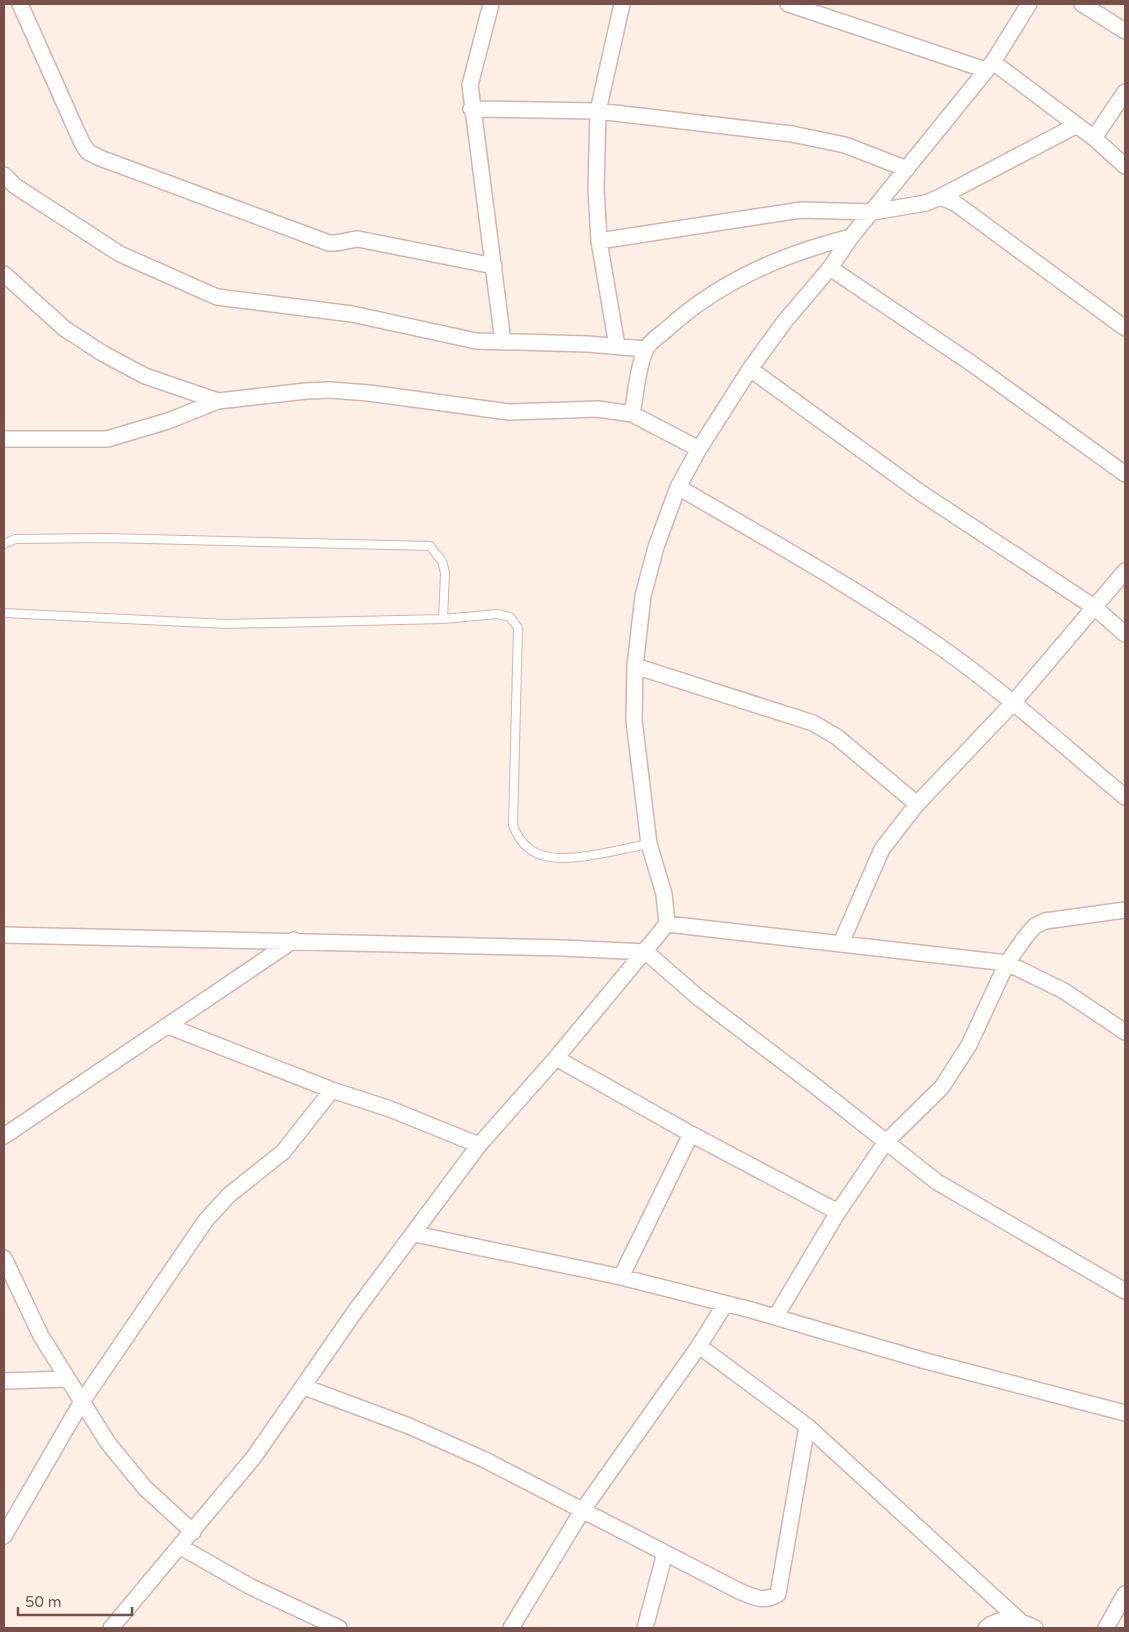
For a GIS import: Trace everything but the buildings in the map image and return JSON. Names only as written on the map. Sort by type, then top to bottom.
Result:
[{"type":"street","points":[[20,4],[82,143],[88,152],[329,244],[339,244],[347,240],[358,239],[494,266]]},
{"type":"street","points":[[492,4],[471,76],[471,109],[503,342]]},
{"type":"street","points":[[617,346],[599,241],[596,212],[598,111],[622,4]]},
{"type":"street","points":[[788,4],[990,66],[1077,125],[1125,166]]},
{"type":"street","points":[[111,1628],[181,1547],[254,1456],[356,1310],[415,1234],[479,1145],[556,1058],[646,952],[667,924],[664,894],[649,844],[634,720],[635,666],[643,596],[656,547],[678,488],[750,369],[785,321],[830,268],[851,237],[990,66],[1029,4]]},
{"type":"street","points":[[1082,4],[1125,31]]},
{"type":"street","points":[[1094,138],[1125,92]]},
{"type":"street","points":[[471,109],[598,111],[792,134],[846,145],[907,169]]},
{"type":"street","points":[[599,241],[801,210],[873,212],[926,203],[1077,125]]},
{"type":"street","points":[[4,176],[15,186],[120,254],[207,294],[352,314],[453,338],[645,349]]},
{"type":"street","points":[[940,197],[955,203],[1125,328]]},
{"type":"street","points":[[632,414],[645,349],[690,308],[734,280],[797,252],[851,237]]},
{"type":"street","points":[[830,268],[971,363],[1125,474]]},
{"type":"street","points":[[4,274],[65,329],[102,352],[145,376],[218,402]]},
{"type":"street","points":[[750,369],[921,494],[1094,607],[1125,634]]},
{"type":"street","points":[[4,439],[107,439],[168,421],[218,402],[306,391],[330,390],[370,393],[509,412],[598,409],[632,414],[700,449]]},
{"type":"street","points":[[678,488],[856,591],[946,652],[1013,703],[1125,798]]},
{"type":"street","points":[[841,943],[882,849],[917,804],[1013,703],[1125,571]]},
{"type":"street","points":[[635,666],[813,723],[837,737],[917,804]]},
{"type":"street","points":[[776,1316],[838,1212],[885,1144],[942,1087],[969,1045],[1007,962],[1026,936],[1035,926],[1045,921],[1125,910]]},
{"type":"street","points":[[667,924],[1007,962],[1064,991],[1125,1032]]},
{"type":"street","points":[[4,935],[294,940],[553,947],[646,952],[699,998],[814,1084],[885,1144],[937,1182],[1125,1291]]},
{"type":"street","points":[[4,1136],[294,940]]},
{"type":"street","points":[[168,1026],[332,1090],[390,1109],[479,1145]]},
{"type":"street","points":[[556,1058],[692,1134],[838,1212]]},
{"type":"street","points":[[4,1536],[82,1403],[206,1220],[229,1195],[283,1152],[332,1090]]},
{"type":"street","points":[[620,1277],[692,1134]]},
{"type":"street","points":[[415,1234],[620,1277],[776,1316],[922,1360],[1125,1413]]},
{"type":"street","points":[[4,1258],[41,1336],[66,1379],[121,1461],[145,1488],[193,1532]]},
{"type":"street","points":[[511,1628],[582,1512],[699,1346],[725,1304]]},
{"type":"street","points":[[699,1346],[807,1426],[1019,1620],[1035,1628]]},
{"type":"street","points":[[4,1381],[66,1379]]},
{"type":"street","points":[[304,1387],[409,1426],[460,1449],[757,1599],[768,1600],[778,1594],[807,1426]]},
{"type":"street","points":[[181,1547],[312,1624],[338,1628]]},
{"type":"street","points":[[645,1628],[665,1553]]},
{"type":"street","points":[[1106,1628],[1125,1594]]},
{"type":"street","points":[[986,1628],[1003,1620],[1019,1620]]},
{"type":"lane","points":[[4,544],[15,539],[106,538],[430,546],[442,561],[445,573],[443,619]]},
{"type":"lane","points":[[4,613],[227,624],[443,619],[497,614],[510,617],[518,628],[513,825],[519,840],[532,851],[550,857],[568,858],[649,844]]}]
